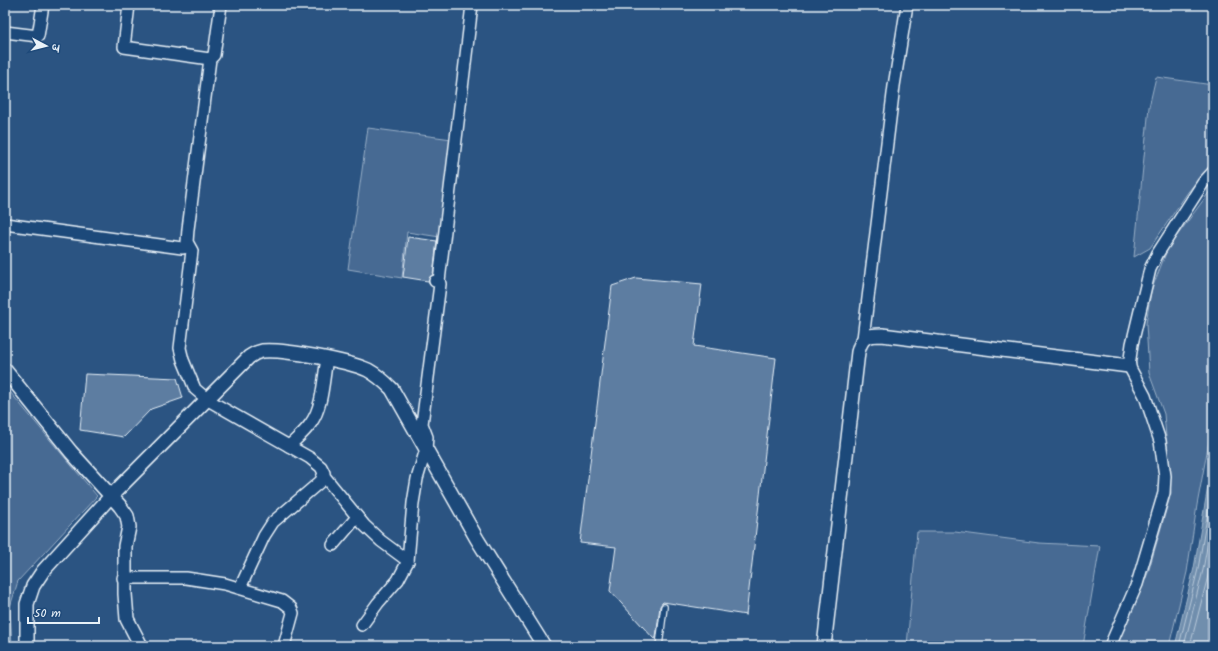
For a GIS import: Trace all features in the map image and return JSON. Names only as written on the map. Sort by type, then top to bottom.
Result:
[{"type":"street","points":[[5,32],[38,36],[43,5]]},
{"type":"street","points":[[129,5],[124,47],[210,59]]},
{"type":"street","points":[[221,5],[214,55],[210,59],[188,229],[187,242],[192,251],[180,348],[183,360],[195,389],[208,400],[317,463],[323,470],[324,476],[357,516],[381,541],[408,561]]},
{"type":"street","points":[[362,625],[398,580],[408,561],[413,503],[417,479],[426,449],[427,437],[422,424],[437,281],[472,5]]},
{"type":"street","points":[[824,646],[858,352],[863,339],[894,86],[907,5]]},
{"type":"street","points":[[1110,646],[1137,584],[1164,493],[1165,476],[1160,441],[1145,396],[1129,366],[1132,344],[1150,269],[1170,234],[1203,183],[1213,172]]},
{"type":"street","points":[[5,224],[182,248],[189,246]]},
{"type":"street","points":[[863,339],[869,335],[882,335],[1129,366]]},
{"type":"street","points":[[27,646],[26,612],[33,586],[63,548],[111,496],[208,400],[248,357],[263,351],[283,352],[327,359],[357,366],[381,378],[392,389],[476,539],[544,646]]},
{"type":"street","points":[[288,446],[310,425],[316,413],[327,359]]},
{"type":"street","points":[[5,370],[71,452],[120,506],[128,521],[123,578],[127,619],[141,646]]},
{"type":"street","points":[[240,588],[264,536],[273,522],[321,481],[324,476]]},
{"type":"street","points":[[333,545],[357,516]]},
{"type":"street","points":[[123,578],[186,578],[205,580],[240,588],[282,601],[291,608],[292,617],[284,646]]},
{"type":"lane","points":[[659,646],[664,607]]},
{"type":"shaded area","points":[[1156,77],[1213,85],[1213,162],[1188,192],[1150,248],[1134,257],[1149,107]]},
{"type":"shaded area","points":[[368,128],[452,139],[440,237],[407,232],[402,278],[348,269]]},
{"type":"shaded area","points":[[1213,187],[1213,420],[1197,505],[1187,572],[1169,646],[1116,646],[1148,573],[1171,493],[1164,414],[1149,373],[1146,324],[1151,291],[1168,248]]},
{"type":"shaded area","points":[[5,386],[97,496],[18,581],[10,607],[12,646],[5,646]]},
{"type":"shaded area","points":[[917,532],[955,532],[1039,543],[1100,546],[1083,646],[907,646]]},
{"type":"water","points":[[1213,457],[1213,646],[1175,646],[1194,568]]},
{"type":"building","points":[[408,237],[437,241],[433,275],[428,281],[403,277]]},
{"type":"building","points":[[636,278],[702,284],[694,346],[776,358],[746,615],[663,602],[660,606],[656,638],[654,639],[610,591],[616,547],[580,543],[612,286]]},
{"type":"building","points":[[85,374],[177,378],[183,398],[151,409],[124,437],[80,430]]}]
